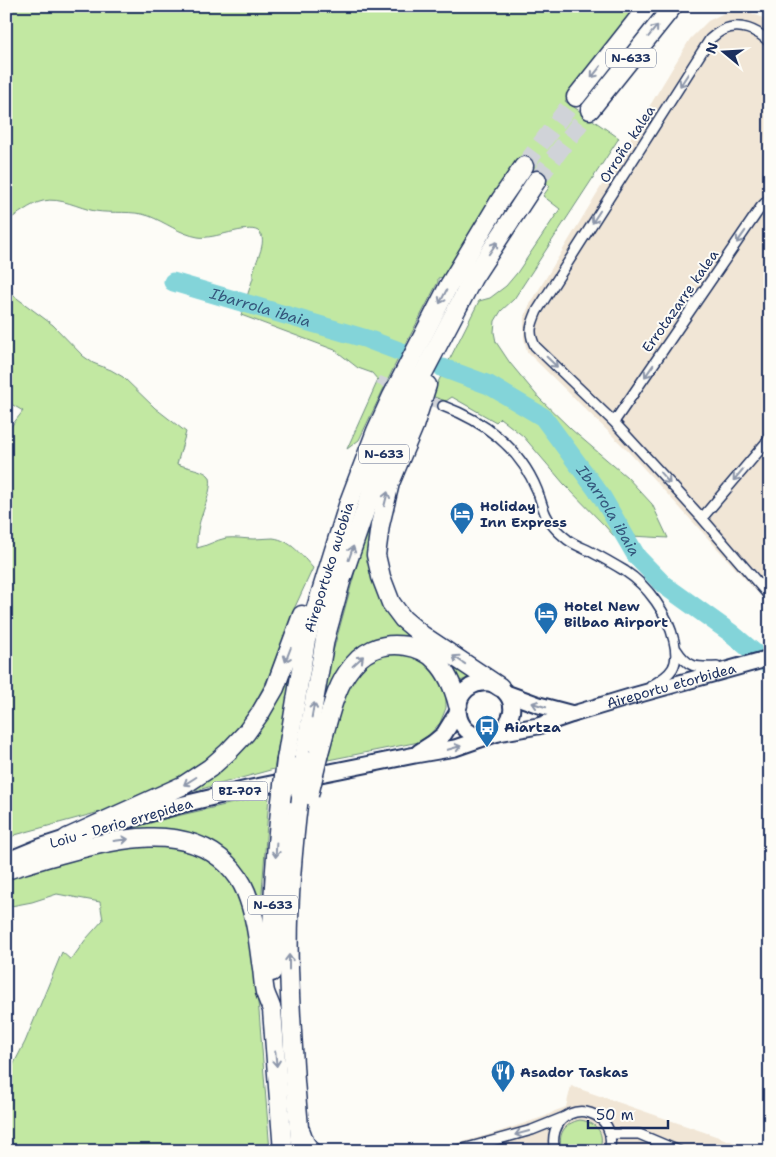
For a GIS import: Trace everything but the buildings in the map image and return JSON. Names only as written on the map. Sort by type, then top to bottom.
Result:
[{"type":"highway","name":"N-633","points":[[576,97],[648,6]]},
{"type":"highway","name":"N-633","points":[[590,110],[673,6]]},
{"type":"highway","name":"Aireportuko autobia","points":[[272,1010],[276,840],[286,760],[306,640],[348,502],[392,396],[448,288],[501,199],[524,166]]},
{"type":"highway","name":"Aireportuko autobia","points":[[300,1151],[289,967],[289,915],[295,829],[312,756],[325,640],[342,578],[383,458],[406,406],[473,278],[537,180]]},
{"type":"highway","points":[[473,278],[424,391],[414,426],[390,483],[380,525],[376,554],[381,577],[391,603],[403,619],[422,635],[503,690]]},
{"type":"highway","points":[[67,838],[184,785],[210,768],[246,733],[276,688],[329,532],[350,480],[376,431]]},
{"type":"highway","points":[[312,756],[334,699],[346,674],[358,659],[372,650],[402,645],[425,652],[436,660],[444,671],[454,690],[458,709]]},
{"type":"highway","points":[[6,870],[86,847],[119,840],[159,838],[173,839],[198,846],[220,858],[235,872],[253,910],[265,991],[272,1010],[283,1151]]},
{"type":"main road","name":"Aireportu etorbidea","points":[[573,714],[764,660]]},
{"type":"main road","name":"BI-707","points":[[486,682],[539,705],[573,714],[538,726],[484,737],[476,736],[463,727],[459,720],[458,709],[460,698],[464,691],[478,683],[486,682]]},
{"type":"main road","points":[[495,734],[509,722],[511,714],[510,699],[503,690]]},
{"type":"main road","name":"BI-707","points":[[415,755],[444,734],[458,709]]},
{"type":"main road","name":"BI-707","points":[[415,755],[455,748],[495,734]]},
{"type":"main road","name":"Loiu - Derio errepidea","points":[[6,861],[67,838],[180,805],[251,788],[415,755]]},
{"type":"street","name":"Orroño kalea","points":[[614,422],[536,346],[530,330],[536,311],[710,39],[723,30],[736,26],[748,28],[770,43]]},
{"type":"street","name":"Errotazarre kalea","points":[[614,422],[761,207],[770,198]]},
{"type":"street","points":[[443,406],[455,410],[485,426],[505,443],[524,464],[537,489],[543,512],[552,526],[569,541],[626,572],[651,595],[662,610],[676,648],[676,663],[669,675],[633,696]]},
{"type":"street","points":[[614,422],[702,518],[770,597]]},
{"type":"street","points":[[702,518],[770,438]]},
{"type":"street","points":[[676,648],[686,661],[696,667],[740,666]]},
{"type":"street","points":[[297,1108],[309,1141],[317,1151]]},
{"type":"street","points":[[456,1151],[532,1130],[575,1113],[584,1112],[593,1114],[607,1126],[611,1144],[609,1151]]},
{"type":"street","points":[[556,1151],[554,1134],[561,1121],[567,1116]]},
{"type":"street","points":[[610,1134],[639,1134],[680,1151]]},
{"type":"shaded area","points":[[726,12],[751,13],[761,17],[770,24],[770,606],[625,448],[527,352],[524,338],[524,318],[529,306],[690,39],[708,21]]},
{"type":"shaded area","points":[[571,1086],[759,1151],[429,1151],[492,1134],[546,1116],[566,1107]]},
{"type":"green space","points":[[6,6],[637,6],[565,101],[619,138],[514,299],[501,311],[495,321],[494,332],[496,342],[510,363],[539,398],[572,430],[627,477],[652,504],[668,538],[613,535],[564,484],[523,436],[500,418],[496,422],[452,397],[446,401],[431,396],[479,301],[490,298],[506,286],[517,273],[560,209],[543,196],[550,186],[518,163],[446,277],[438,278],[438,282],[359,440],[347,449],[378,380],[372,373],[358,368],[335,350],[241,315],[262,247],[261,235],[258,231],[246,229],[198,237],[143,214],[95,211],[56,200],[43,201],[33,205],[6,221]]},
{"type":"green space","points":[[6,290],[53,325],[83,356],[93,363],[123,377],[155,408],[186,432],[177,464],[203,472],[209,476],[210,480],[209,492],[198,528],[197,548],[226,538],[279,539],[291,545],[313,568],[294,609],[275,665],[249,714],[218,750],[179,778],[129,804],[15,835],[6,841],[6,433],[23,411],[6,401]]},
{"type":"green space","points":[[381,498],[376,582],[473,676],[458,682],[440,658],[367,645],[316,736],[329,666],[364,539]]},
{"type":"green space","points":[[297,645],[274,769],[165,799],[236,757],[257,731]]},
{"type":"green space","points":[[386,653],[414,655],[429,664],[446,690],[446,708],[440,723],[429,735],[419,742],[328,760],[335,720],[344,693],[358,670],[374,657]]},
{"type":"green space","points":[[269,795],[261,906],[254,888],[244,872],[207,843],[94,837],[137,825]]},
{"type":"green space","points":[[144,843],[170,843],[200,853],[218,867],[238,889],[247,914],[259,1011],[270,1151],[6,1151],[6,1079],[25,1042],[62,952],[71,960],[103,920],[100,902],[57,894],[32,902],[6,907],[6,878],[85,855]]},
{"type":"green space","points":[[580,1120],[591,1123],[599,1130],[601,1145],[598,1151],[563,1151],[560,1140],[563,1131],[570,1124]]},
{"type":"green space","points":[[523,1147],[548,1148],[547,1151],[510,1151]]},
{"type":"waterway","name":"Ibarrola ibaia","points":[[173,282],[367,339],[404,353]]},
{"type":"waterway","name":"Ibarrola ibaia","points":[[443,368],[489,385],[543,417],[602,497],[637,557],[664,585],[731,633],[770,666]]},
{"type":"tunnel","points":[[524,166],[576,97]]},
{"type":"tunnel","points":[[537,180],[590,110]]},
{"type":"tunnel","points":[[378,380],[399,388]]},
{"type":"tunnel","points":[[420,397],[443,406]]},
{"type":"place","name":"Holiday Inn Express","points":[[462,535]]},
{"type":"place","name":"Hotel New Bilbao Airport","points":[[546,635]]},
{"type":"place","name":"Aiartza","points":[[487,748]]},
{"type":"place","name":"Asador Taskas","points":[[503,1093]]}]
